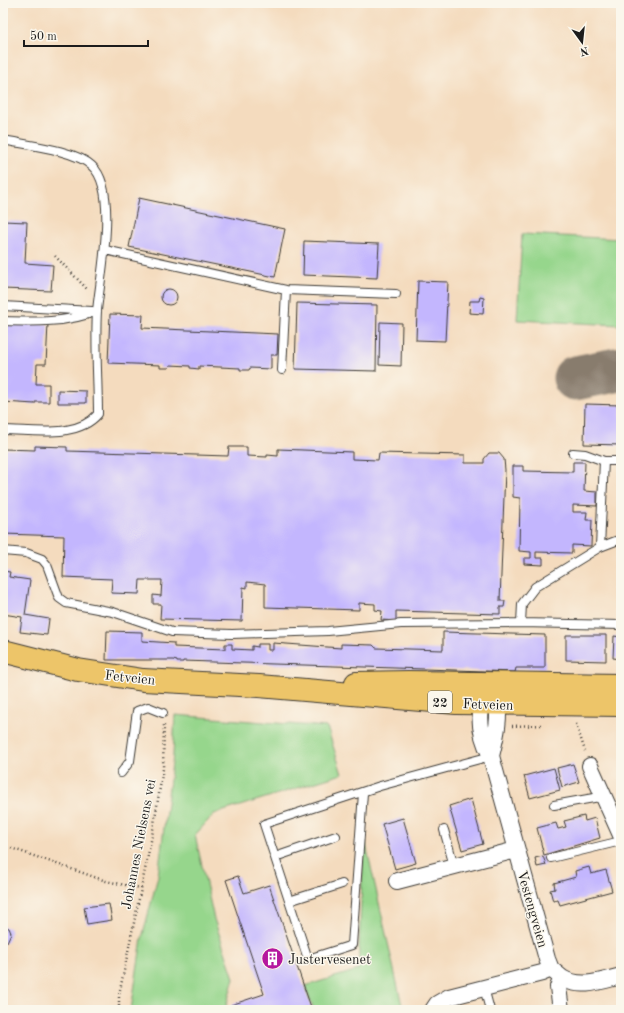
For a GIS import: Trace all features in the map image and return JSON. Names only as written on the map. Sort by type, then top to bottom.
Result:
[{"type":"highway","name":"Fetveien","points":[[3,651],[78,670],[119,677],[259,686],[410,700],[490,704],[621,705]]},
{"type":"highway","name":"Fetveien","points":[[259,686],[408,682],[621,685]]},
{"type":"street","name":"Vestengveien","points":[[492,683],[484,694],[490,704],[481,734],[492,756],[539,934],[557,973],[561,1010]]},
{"type":"street","points":[[590,766],[605,796],[621,835]]},
{"type":"street","points":[[397,881],[516,850]]},
{"type":"street","points":[[433,1010],[437,1004],[449,997],[542,973],[557,973],[571,984],[583,984],[621,976]]},
{"type":"lane","points":[[3,140],[78,156],[93,167],[103,182],[106,209],[105,250],[97,311],[102,414],[92,422],[64,430],[3,430]]},
{"type":"lane","points":[[105,250],[286,290],[396,294]]},
{"type":"lane","points":[[282,370],[286,290]]},
{"type":"lane","points":[[3,306],[97,311]]},
{"type":"lane","points":[[3,321],[46,322],[87,315],[97,311]]},
{"type":"lane","points":[[573,453],[585,454],[604,461],[621,461]]},
{"type":"lane","points":[[600,547],[604,461]]},
{"type":"lane","points":[[521,623],[522,604],[535,587],[600,547],[621,539]]},
{"type":"lane","points":[[3,551],[26,553],[42,559],[47,565],[59,598],[66,603],[113,612],[172,632],[232,634],[328,631],[401,624],[521,623],[621,625]]},
{"type":"lane","points":[[121,773],[130,761],[137,711],[148,707],[164,713]]},
{"type":"lane","points":[[363,792],[352,945],[308,959],[264,824],[380,786],[492,756]]},
{"type":"lane","points":[[554,805],[605,796]]},
{"type":"lane","points":[[444,830],[454,866]]},
{"type":"lane","points":[[275,857],[336,836]]},
{"type":"lane","points":[[551,858],[621,841]]},
{"type":"lane","points":[[289,901],[342,884]]},
{"type":"lane","points":[[484,988],[490,1010]]},
{"type":"path","points":[[55,256],[99,301]]},
{"type":"path","name":"Johannes Nielsens vei","points":[[119,1010],[119,995],[152,836],[163,769],[164,713]]},
{"type":"path","points":[[576,723],[590,766]]},
{"type":"path","points":[[11,848],[106,881],[140,888]]},
{"type":"green space","points":[[522,234],[621,239],[621,325],[517,320]]},
{"type":"green space","points":[[175,715],[327,727],[342,774],[214,814],[195,835],[214,919],[234,978],[225,1010],[131,1010],[142,938],[158,876],[173,755]]},
{"type":"green space","points":[[364,836],[403,1010],[314,1010],[305,986],[358,970]]},
{"type":"building","points":[[139,198],[285,229],[275,277],[129,247]]},
{"type":"building","points":[[3,221],[27,222],[25,263],[53,265],[51,291],[3,289]]},
{"type":"building","points":[[304,241],[379,244],[377,278],[303,275]]},
{"type":"building","points":[[418,281],[448,282],[445,341],[416,340]]},
{"type":"building","points":[[166,289],[172,289],[177,294],[175,303],[172,305],[166,305],[161,300],[161,294]]},
{"type":"building","points":[[480,297],[484,298],[483,314],[469,313],[470,301],[479,301]]},
{"type":"building","points":[[297,303],[377,305],[376,371],[295,369]]},
{"type":"building","points":[[110,314],[143,315],[142,328],[278,334],[277,355],[271,355],[271,369],[250,368],[249,370],[240,370],[240,368],[199,366],[199,369],[190,368],[190,366],[170,365],[169,368],[160,368],[160,365],[108,363]]},
{"type":"building","points":[[380,322],[402,323],[401,366],[379,365]]},
{"type":"building","points":[[3,323],[48,324],[46,364],[37,364],[36,384],[49,384],[49,402],[35,402],[35,404],[3,402]]},
{"type":"building","points":[[58,390],[86,391],[86,403],[58,403]]},
{"type":"building","points":[[585,404],[621,405],[621,445],[584,444]]},
{"type":"building","points":[[35,446],[67,447],[67,451],[228,456],[229,447],[247,447],[247,456],[278,456],[278,449],[352,452],[352,459],[378,460],[379,453],[465,455],[465,463],[484,463],[484,459],[489,453],[499,453],[504,459],[505,470],[500,601],[505,601],[504,607],[500,607],[500,614],[396,611],[396,621],[381,620],[382,611],[375,610],[375,604],[359,603],[359,610],[265,607],[265,584],[247,582],[247,588],[243,587],[242,621],[160,619],[161,604],[153,604],[153,595],[161,596],[162,580],[140,580],[139,594],[111,593],[112,579],[63,577],[64,536],[3,534],[3,449],[35,450]]},
{"type":"building","points":[[573,462],[585,462],[584,491],[597,492],[597,506],[573,505],[573,512],[587,512],[586,520],[592,520],[591,546],[572,545],[572,553],[536,552],[536,558],[543,558],[543,565],[524,564],[524,558],[531,558],[531,552],[519,551],[520,498],[513,497],[513,466],[523,466],[523,471],[573,472]]},
{"type":"building","points":[[3,571],[10,572],[9,577],[30,580],[25,615],[49,619],[47,635],[20,632],[22,617],[3,614]]},
{"type":"building","points":[[107,631],[142,632],[142,641],[174,643],[174,647],[225,649],[225,644],[232,644],[232,649],[252,650],[252,646],[258,647],[258,644],[268,644],[268,650],[273,650],[273,643],[341,648],[341,644],[373,645],[376,648],[443,650],[443,632],[545,635],[545,668],[516,668],[515,672],[177,662],[173,660],[106,660]]},
{"type":"building","points":[[566,635],[606,635],[606,661],[566,660]]},
{"type":"building","points":[[614,636],[621,637],[621,659],[613,658]]},
{"type":"building","points":[[573,764],[579,782],[562,787],[557,768]]},
{"type":"building","points":[[554,768],[560,790],[530,798],[524,776]]},
{"type":"building","points":[[471,799],[483,844],[462,850],[449,806]]},
{"type":"building","points":[[584,816],[585,821],[595,818],[600,838],[544,855],[537,828],[556,823],[558,829],[566,827],[564,821]]},
{"type":"building","points":[[403,818],[416,863],[395,869],[382,824]]},
{"type":"building","points":[[543,856],[546,865],[537,867],[535,858]]},
{"type":"building","points":[[589,867],[591,874],[606,870],[612,891],[560,905],[558,900],[553,901],[550,890],[555,889],[554,883],[576,877],[575,871]]},
{"type":"building","name":"Justervesenet","points":[[238,876],[244,893],[269,885],[312,1010],[233,1010],[231,1005],[264,994],[226,880]]},
{"type":"building","points":[[109,904],[112,920],[87,924],[84,907]]},
{"type":"building","points":[[3,926],[9,928],[11,933],[7,942],[3,943]]},
{"type":"taxiway","points":[[575,378],[621,369]]},
{"type":"place","name":"Justervesenet","points":[[273,959]]}]
